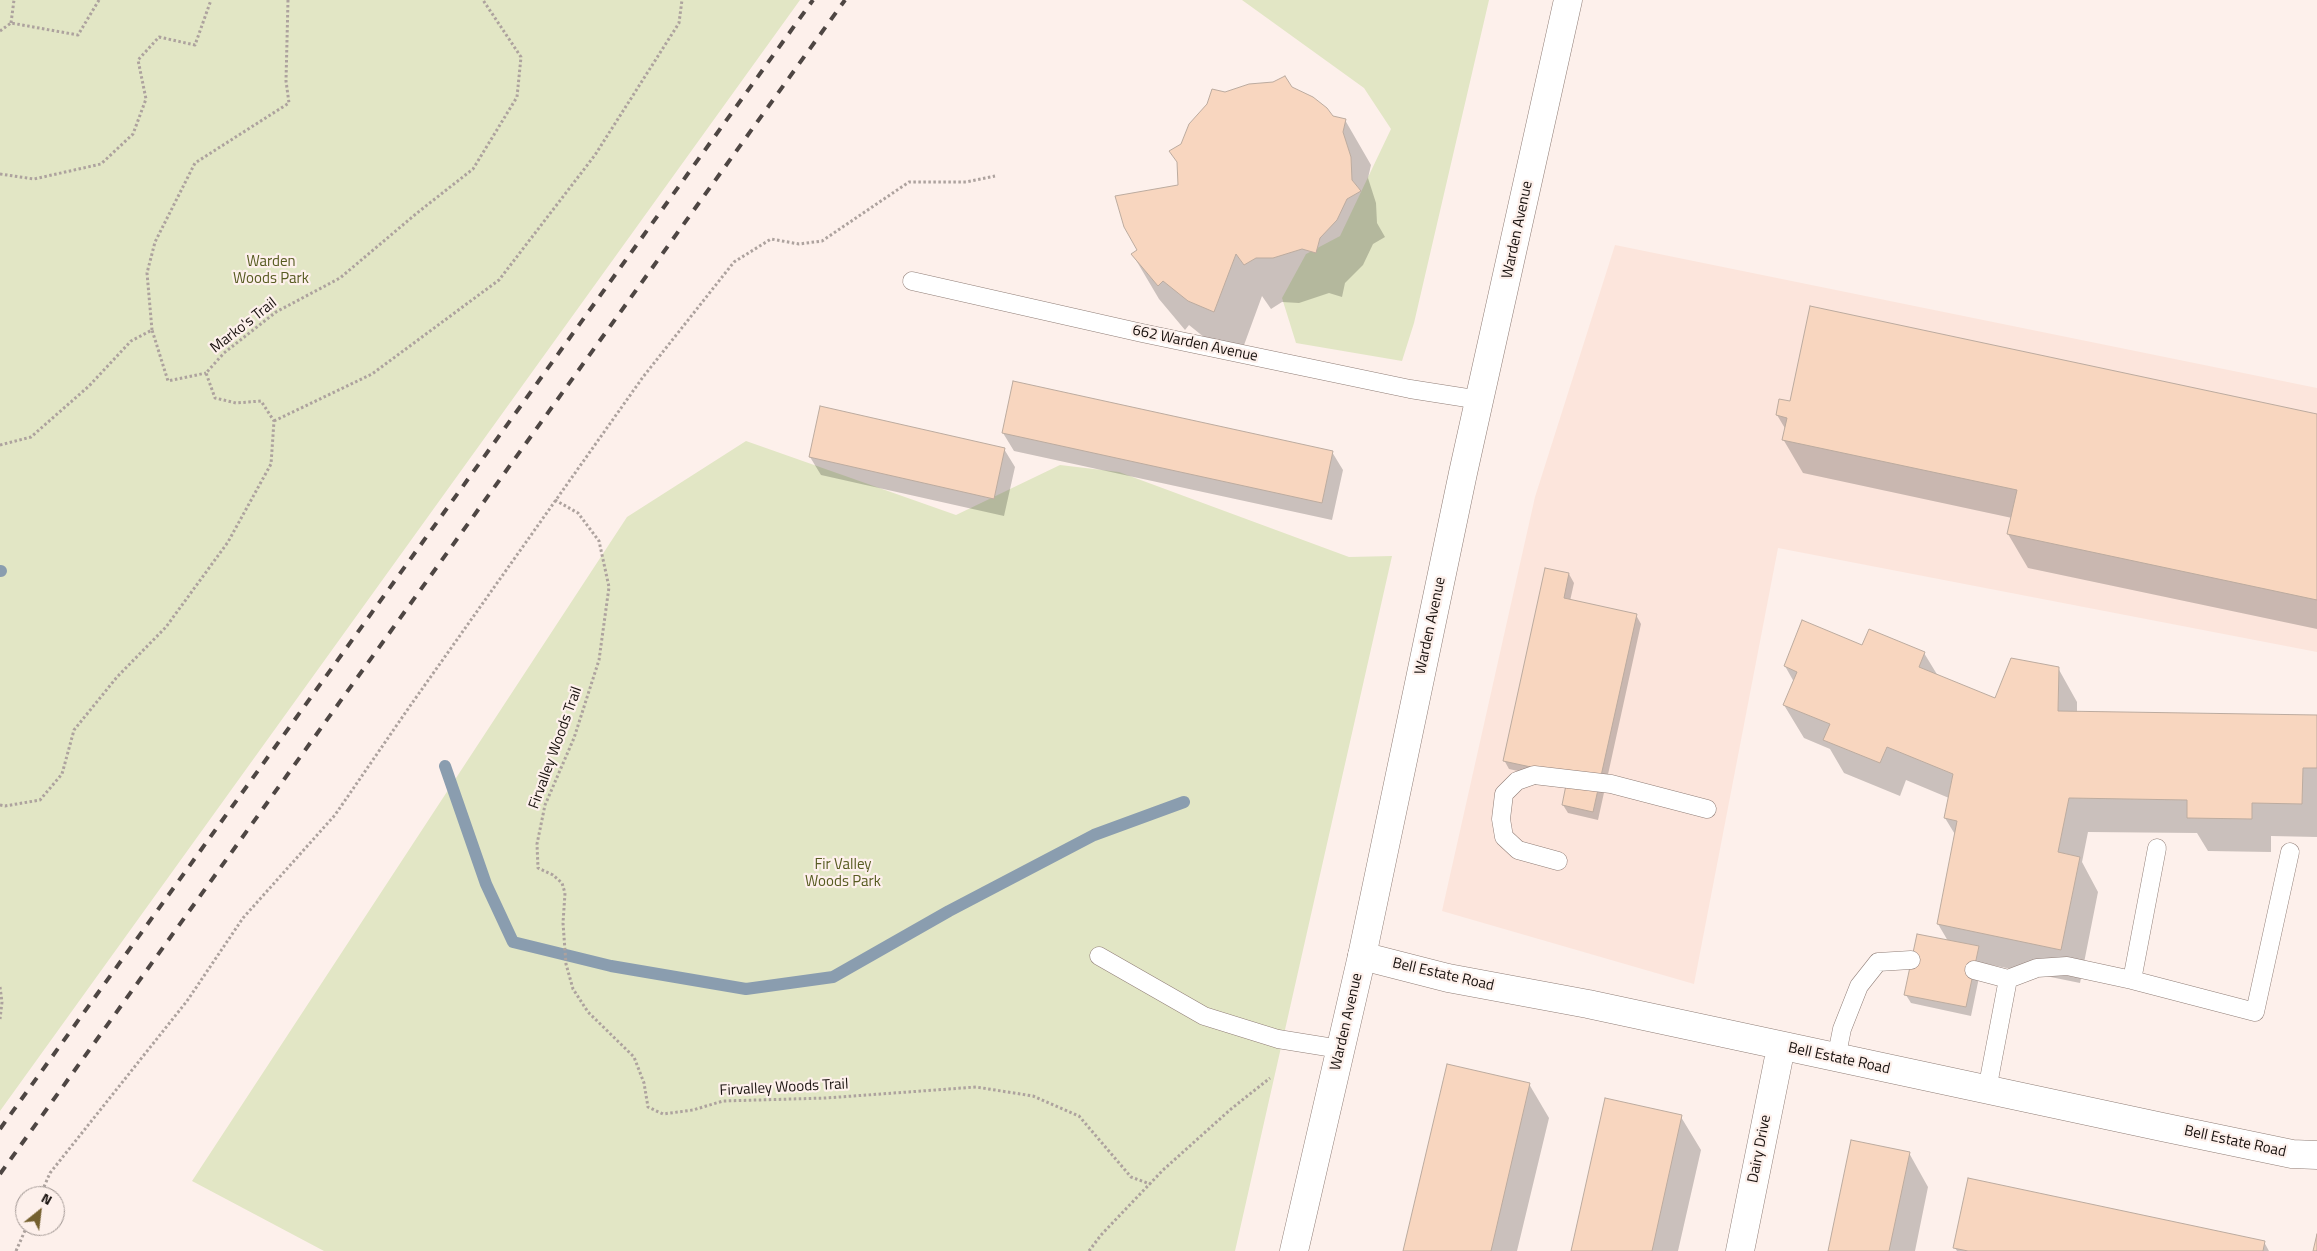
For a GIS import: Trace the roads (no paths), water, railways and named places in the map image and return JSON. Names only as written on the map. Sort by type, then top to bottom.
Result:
[{"type":"main road","name":"Warden Avenue","points":[[1294,1251],[1362,956],[1461,482],[1568,0]]},
{"type":"main road","name":"Bell Estate Road","points":[[1362,956],[1448,978],[1588,1004],[1836,1059],[2292,1154],[2317,1155]]},
{"type":"main road","name":"Dairy Drive","points":[[1740,1251],[1781,1047]]},
{"type":"lane","name":"662 Warden Avenue","points":[[912,281],[1142,333],[1410,389],[1480,400]]},
{"type":"lane","points":[[1558,861],[1518,850],[1504,838],[1501,819],[1504,794],[1517,781],[1534,775],[1611,784],[1707,810]]},
{"type":"lane","points":[[2132,980],[2157,848]]},
{"type":"lane","points":[[1974,970],[2008,979],[2037,968],[2067,966],[2132,980],[2255,1012],[2290,852]]},
{"type":"lane","points":[[1099,956],[1204,1016],[1278,1039],[1340,1049]]},
{"type":"lane","points":[[1836,1059],[1842,1029],[1859,986],[1878,962],[1911,960]]},
{"type":"lane","points":[[1987,1090],[2008,979]]},
{"type":"waterway","points":[[445,766],[486,884],[513,942],[611,966],[746,989],[833,977],[949,911],[1094,835],[1184,802]]},
{"type":"railway","points":[[0,1129],[813,0]]},
{"type":"railway","points":[[0,1174],[845,0]]},
{"type":"park label","name":"Warden Woods Park","points":[[271,270]]},
{"type":"park label","name":"Fir Valley Woods Park","points":[[843,874]]}]
